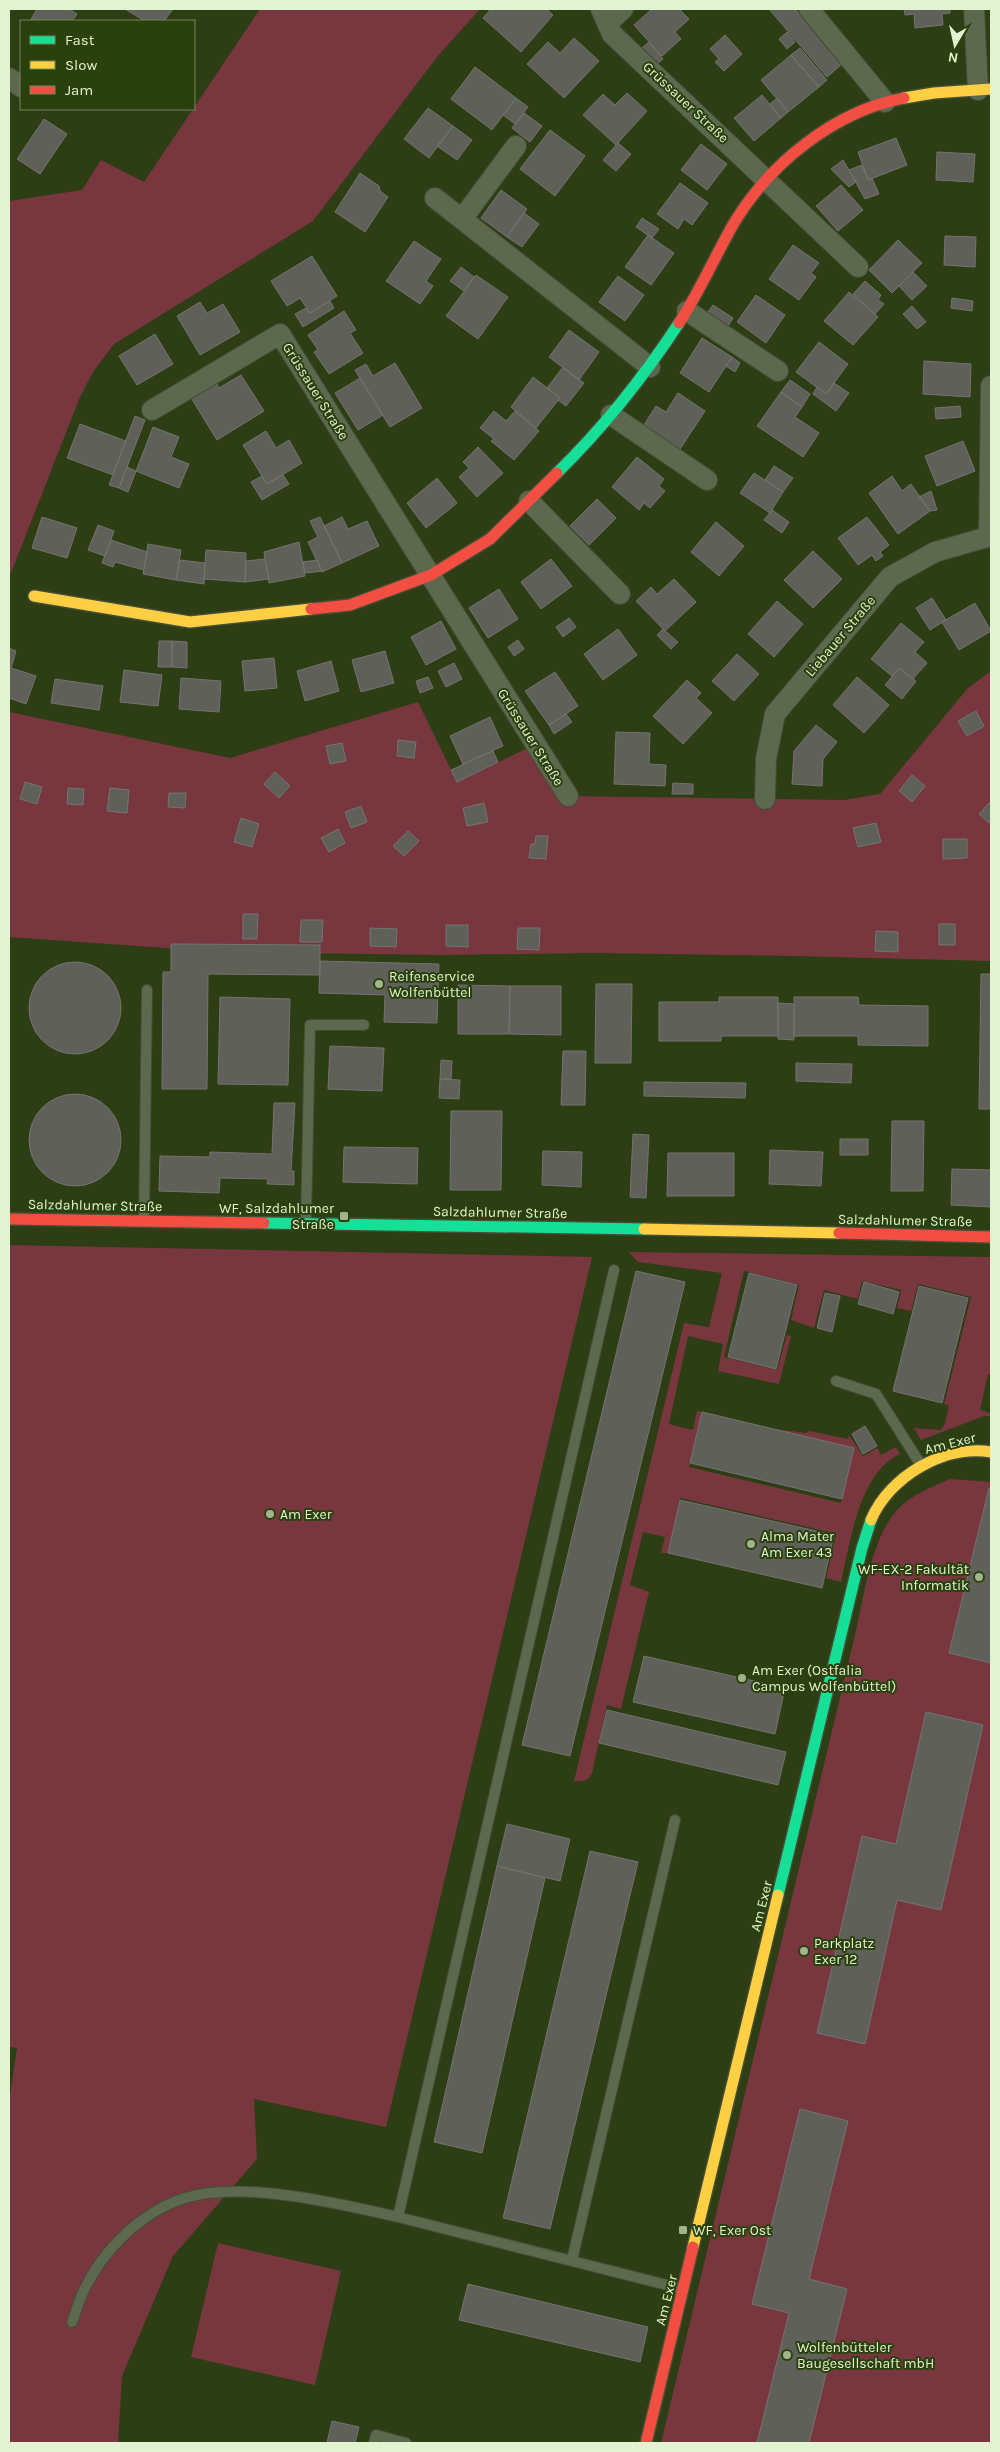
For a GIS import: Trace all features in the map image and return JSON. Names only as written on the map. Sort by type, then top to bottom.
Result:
[{"type":"street","name":"Grüssauer Straße","points":[[623,9],[604,16],[612,34],[767,178],[858,267]]},
{"type":"street","points":[[809,9],[885,102]]},
{"type":"street","points":[[34,596],[190,622],[350,605],[431,575],[490,539],[594,437],[650,367],[687,311],[735,222],[767,178],[798,150],[829,128],[885,102],[934,93],[985,90],[974,9]]},
{"type":"street","points":[[9,78],[20,86]]},
{"type":"street","points":[[462,220],[516,146]]},
{"type":"street","points":[[435,198],[650,367]]},
{"type":"street","points":[[687,311],[778,371]]},
{"type":"street","name":"Grüssauer Straße","points":[[152,410],[280,334],[568,796]]},
{"type":"street","points":[[990,536],[991,386]]},
{"type":"street","points":[[611,416],[707,480]]},
{"type":"street","points":[[529,501],[620,594]]},
{"type":"street","name":"Liebauer Straße","points":[[765,798],[766,759],[775,714],[890,577],[935,552],[990,536]]},
{"type":"street","name":"Salzdahlumer Straße","points":[[9,1219],[513,1226],[991,1237]]},
{"type":"street","name":"Am Exer","points":[[646,2443],[862,1548],[873,1515],[888,1493],[908,1473],[930,1461],[981,1449],[991,1452]]},
{"type":"lane","points":[[144,1220],[147,990]]},
{"type":"lane","points":[[306,1224],[310,1025],[364,1025]]},
{"type":"lane","points":[[398,2217],[614,1270]]},
{"type":"lane","points":[[836,1381],[876,1394],[922,1466]]},
{"type":"lane","points":[[572,2260],[675,1820]]},
{"type":"lane","points":[[72,2322],[83,2291],[104,2257],[127,2233],[159,2209],[186,2198],[212,2193],[274,2194],[398,2217],[684,2290]]},
{"type":"lane","points":[[374,2443],[376,2435],[406,2443]]},
{"type":"shaded area","points":[[260,9],[480,9],[437,57],[313,221],[114,344],[93,372],[80,397],[9,578],[9,201],[82,190],[101,160],[144,182],[192,110],[195,110],[195,106]]},
{"type":"shaded area","points":[[991,671],[991,961],[595,953],[442,955],[223,952],[9,937],[9,712],[230,758],[418,702],[457,782],[536,744],[568,796],[844,800],[880,794],[968,688]]},
{"type":"shaded area","name":"Am Exer","points":[[9,1245],[592,1257],[386,2127],[254,2099],[257,2159],[173,2256],[122,2376],[118,2443],[9,2443],[9,2102],[17,2048],[9,2047]]},
{"type":"shaded area","points":[[629,1252],[991,1257],[991,1375],[988,1374],[980,1410],[991,1413],[991,1416],[984,1416],[921,1440],[914,1428],[941,1430],[945,1423],[949,1406],[944,1404],[971,1297],[918,1284],[911,1311],[897,1308],[901,1290],[862,1281],[858,1299],[824,1290],[814,1328],[791,1320],[799,1285],[744,1271],[724,1357],[777,1370],[787,1335],[791,1336],[779,1384],[718,1371],[723,1344],[688,1336],[669,1424],[693,1430],[697,1411],[702,1412],[689,1467],[841,1503],[853,1450],[785,1434],[785,1430],[805,1433],[810,1431],[848,1439],[849,1435],[863,1456],[877,1448],[881,1455],[896,1447],[900,1454],[886,1463],[875,1476],[866,1492],[853,1530],[841,1582],[826,1578],[836,1535],[834,1533],[680,1498],[668,1553],[661,1553],[665,1537],[643,1532],[630,1585],[649,1592],[621,1709],[607,1705],[592,1773],[585,1780],[574,1781],[684,1323],[709,1327],[722,1273],[638,1262]]},
{"type":"shaded area","points":[[950,1479],[991,1482],[949,1653],[991,1663],[991,2443],[661,2443],[855,1635],[865,1586],[875,1552],[888,1522],[902,1505],[922,1492]]},
{"type":"shaded area","points":[[218,2243],[341,2271],[315,2385],[191,2357]]},
{"type":"building","points":[[37,9],[69,9],[77,14],[73,20],[31,20]]},
{"type":"building","points":[[125,9],[173,9],[165,20],[143,20]]},
{"type":"building","points":[[491,9],[546,9],[553,15],[521,52],[483,18]]},
{"type":"building","points":[[652,9],[679,9],[689,19],[675,32],[681,39],[662,56],[634,25]]},
{"type":"building","points":[[769,9],[795,9],[842,64],[827,77]]},
{"type":"building","points":[[904,9],[950,9],[950,13],[942,14],[943,25],[915,28],[914,14],[905,15]]},
{"type":"building","points":[[787,32],[795,42],[787,49],[779,39]]},
{"type":"building","points":[[725,35],[742,54],[724,71],[715,62],[719,59],[710,49]]},
{"type":"building","points":[[574,38],[599,61],[564,98],[527,64],[548,42],[560,53]]},
{"type":"building","points":[[649,42],[663,59],[656,65],[641,49]]},
{"type":"building","points":[[800,48],[827,80],[819,87],[791,55]]},
{"type":"building","points":[[791,55],[819,87],[788,112],[761,80]]},
{"type":"building","points":[[475,67],[516,98],[492,130],[451,99]]},
{"type":"building","points":[[627,93],[647,111],[616,145],[583,115],[603,94],[615,105]]},
{"type":"building","points":[[762,95],[781,118],[754,141],[734,118]]},
{"type":"building","points":[[516,98],[528,107],[515,124],[503,115]]},
{"type":"building","points":[[777,98],[788,112],[781,118],[770,104]]},
{"type":"building","points":[[428,108],[453,126],[429,158],[404,139]]},
{"type":"building","points":[[524,113],[542,126],[530,142],[512,128]]},
{"type":"building","points":[[44,119],[67,134],[40,174],[17,159]]},
{"type":"building","points":[[453,126],[472,140],[457,160],[437,146]]},
{"type":"building","points":[[550,130],[585,156],[555,196],[520,169]]},
{"type":"building","points":[[896,138],[907,165],[868,180],[858,152]]},
{"type":"building","points":[[618,143],[631,154],[616,171],[603,160]]},
{"type":"building","points":[[701,144],[727,164],[707,190],[681,170]]},
{"type":"building","points":[[937,152],[975,154],[973,182],[936,180]]},
{"type":"building","points":[[843,160],[856,182],[849,187],[831,169]]},
{"type":"building","points":[[862,165],[868,180],[872,178],[879,194],[865,199],[849,170]]},
{"type":"building","points":[[360,173],[379,186],[380,191],[388,197],[365,232],[335,212]]},
{"type":"building","points":[[680,183],[708,203],[692,225],[684,219],[678,229],[657,214]]},
{"type":"building","points":[[841,185],[863,210],[838,231],[816,206]]},
{"type":"building","points":[[501,190],[527,209],[507,237],[481,218]]},
{"type":"building","points":[[524,213],[539,224],[522,247],[507,237]]},
{"type":"building","points":[[642,218],[659,229],[652,238],[636,227]]},
{"type":"building","points":[[648,235],[674,253],[651,285],[625,267]]},
{"type":"building","points":[[945,236],[976,237],[975,267],[944,265]]},
{"type":"building","points":[[898,240],[922,263],[892,293],[869,270]]},
{"type":"building","points":[[414,241],[441,259],[426,281],[433,286],[420,304],[386,281]]},
{"type":"building","points":[[793,245],[819,263],[811,273],[816,277],[799,300],[769,279]]},
{"type":"building","points":[[312,256],[337,296],[310,313],[300,298],[287,306],[271,281]]},
{"type":"building","points":[[461,267],[474,277],[464,291],[450,281]]},
{"type":"building","points":[[913,272],[927,286],[912,300],[899,286]]},
{"type":"building","points":[[476,275],[508,297],[478,339],[446,316]]},
{"type":"building","points":[[618,276],[644,295],[625,321],[599,302]]},
{"type":"building","points":[[865,281],[881,295],[878,300],[884,304],[875,314],[853,294]]},
{"type":"building","points":[[849,292],[878,317],[853,345],[824,321]]},
{"type":"building","points":[[756,295],[785,315],[766,343],[737,322]]},
{"type":"building","points":[[952,298],[973,301],[972,311],[951,308]]},
{"type":"building","points":[[330,301],[334,308],[303,327],[295,314],[306,308],[310,313]]},
{"type":"building","points":[[200,302],[207,313],[223,304],[240,332],[200,355],[177,316]]},
{"type":"building","points":[[713,305],[733,318],[726,329],[706,315]]},
{"type":"building","points":[[912,306],[926,322],[917,329],[903,314]]},
{"type":"building","points":[[344,311],[356,330],[350,333],[363,353],[329,374],[314,352],[318,350],[308,335]]},
{"type":"building","points":[[569,330],[599,352],[579,380],[549,357]]},
{"type":"building","points":[[155,334],[173,364],[137,385],[119,356]]},
{"type":"building","points":[[702,338],[732,357],[709,392],[680,373]]},
{"type":"building","points":[[819,342],[848,364],[826,394],[796,372]]},
{"type":"building","points":[[732,357],[740,363],[735,372],[726,366]]},
{"type":"building","points":[[924,361],[971,364],[970,397],[923,394]]},
{"type":"building","points":[[395,363],[422,408],[390,427],[355,370],[366,364],[373,376]]},
{"type":"building","points":[[563,367],[584,383],[566,406],[558,400],[560,398],[547,388]]},
{"type":"building","points":[[241,375],[264,411],[217,440],[190,396],[215,381],[219,388]]},
{"type":"building","points":[[533,377],[560,398],[536,428],[511,407]]},
{"type":"building","points":[[360,378],[383,415],[358,430],[335,393]]},
{"type":"building","points":[[790,380],[810,394],[802,407],[781,392]]},
{"type":"building","points":[[834,383],[849,393],[836,411],[813,394],[817,387],[826,394]]},
{"type":"building","points":[[781,392],[802,407],[795,417],[819,433],[803,457],[757,426]]},
{"type":"building","points":[[678,393],[705,411],[680,449],[644,425],[656,406],[666,412]]},
{"type":"building","points":[[960,406],[961,417],[936,419],[935,408]]},
{"type":"building","points":[[494,411],[506,421],[515,411],[539,431],[514,460],[491,441],[494,439],[480,428]]},
{"type":"building","points":[[135,416],[145,420],[119,488],[109,485]]},
{"type":"building","points":[[80,424],[126,441],[113,475],[67,458]]},
{"type":"building","points":[[153,427],[179,437],[171,457],[189,464],[179,488],[136,471]]},
{"type":"building","points":[[266,431],[276,448],[289,440],[302,463],[267,484],[243,445]]},
{"type":"building","points":[[963,441],[975,471],[937,486],[925,456]]},
{"type":"building","points":[[478,447],[503,473],[477,497],[459,477],[469,468],[463,462]]},
{"type":"building","points":[[637,457],[664,479],[659,486],[665,491],[650,508],[644,503],[639,510],[612,487]]},
{"type":"building","points":[[774,466],[793,478],[783,492],[765,480]]},
{"type":"building","points":[[127,467],[136,471],[128,492],[119,488]]},
{"type":"building","points":[[754,473],[783,492],[770,513],[740,493]]},
{"type":"building","points":[[283,475],[289,484],[262,500],[251,482],[262,476],[267,484]]},
{"type":"building","points":[[892,476],[902,491],[911,484],[930,511],[898,534],[869,493]]},
{"type":"building","points":[[437,478],[457,503],[426,528],[407,503]]},
{"type":"building","points":[[931,491],[937,510],[930,511],[919,497]]},
{"type":"building","points":[[597,499],[616,518],[589,545],[570,526]]},
{"type":"building","points":[[772,510],[789,522],[782,533],[764,520]]},
{"type":"building","points":[[42,517],[77,528],[67,558],[32,548]]},
{"type":"building","points":[[320,517],[342,563],[322,572],[308,542],[318,537],[310,521]]},
{"type":"building","points":[[342,517],[348,529],[367,521],[379,546],[342,563],[324,526]]},
{"type":"building","points":[[867,517],[889,545],[880,552],[883,556],[876,561],[872,555],[858,565],[838,538]]},
{"type":"building","points":[[716,522],[744,546],[719,576],[691,552]]},
{"type":"building","points":[[98,525],[114,531],[105,556],[88,550]]},
{"type":"building","points":[[111,540],[147,552],[144,570],[115,562],[113,567],[102,563]]},
{"type":"building","points":[[299,542],[305,576],[269,583],[264,552]]},
{"type":"building","points":[[148,544],[181,550],[176,580],[143,574]]},
{"type":"building","points":[[206,550],[246,553],[245,582],[204,579]]},
{"type":"building","points":[[813,551],[842,579],[813,608],[784,580]]},
{"type":"building","points":[[265,559],[269,579],[245,582],[246,561]]},
{"type":"building","points":[[551,559],[572,586],[541,609],[521,582]]},
{"type":"building","points":[[180,560],[205,563],[204,584],[176,580]]},
{"type":"building","points":[[317,560],[322,571],[305,573],[303,562]]},
{"type":"building","points":[[674,579],[696,602],[665,631],[636,601],[651,587],[657,594]]},
{"type":"building","points":[[499,589],[518,619],[488,638],[469,608]]},
{"type":"building","points":[[932,598],[946,620],[930,630],[916,608]]},
{"type":"building","points":[[777,601],[803,624],[774,657],[748,634]]},
{"type":"building","points":[[975,603],[991,631],[959,650],[942,622]]},
{"type":"building","points":[[569,618],[576,627],[563,637],[556,627]]},
{"type":"building","points":[[441,621],[456,649],[426,665],[411,637]]},
{"type":"building","points":[[901,623],[924,642],[915,652],[927,663],[913,679],[899,668],[892,676],[871,659]]},
{"type":"building","points":[[618,629],[637,655],[603,680],[584,654]]},
{"type":"building","points":[[663,629],[678,642],[671,649],[657,635]]},
{"type":"building","points":[[518,640],[524,649],[514,656],[508,647]]},
{"type":"building","points":[[159,641],[172,641],[172,667],[158,667]]},
{"type":"building","points":[[172,641],[187,642],[187,668],[172,667]]},
{"type":"building","points":[[9,648],[16,651],[11,668],[36,676],[26,704],[9,698]]},
{"type":"building","points":[[385,651],[394,683],[361,692],[352,660]]},
{"type":"building","points":[[737,654],[759,674],[734,701],[712,681]]},
{"type":"building","points":[[274,658],[277,688],[245,691],[242,661]]},
{"type":"building","points":[[331,661],[339,691],[305,701],[297,671]]},
{"type":"building","points":[[454,663],[462,679],[446,687],[438,671]]},
{"type":"building","points":[[899,668],[916,681],[902,699],[885,685]]},
{"type":"building","points":[[124,670],[162,675],[158,706],[120,702]]},
{"type":"building","points":[[555,672],[578,706],[549,725],[525,691]]},
{"type":"building","points":[[428,677],[433,688],[420,693],[416,681]]},
{"type":"building","points":[[857,677],[889,705],[864,733],[833,705]]},
{"type":"building","points":[[181,678],[221,681],[219,712],[179,709]]},
{"type":"building","points":[[55,679],[103,686],[99,710],[51,703]]},
{"type":"building","points":[[687,680],[701,693],[696,698],[712,713],[683,744],[653,716]]},
{"type":"building","points":[[976,711],[984,726],[967,736],[958,721]]},
{"type":"building","points":[[566,714],[572,722],[554,734],[549,725]]},
{"type":"building","points":[[490,717],[503,746],[463,764],[450,736]]},
{"type":"building","points":[[816,725],[837,742],[823,759],[822,786],[792,784],[794,751]]},
{"type":"building","points":[[616,732],[650,733],[649,764],[666,765],[665,786],[614,784]]},
{"type":"building","points":[[398,740],[416,742],[414,758],[397,756]]},
{"type":"building","points":[[342,743],[346,761],[330,764],[326,746]]},
{"type":"building","points":[[493,751],[498,762],[457,782],[451,770]]},
{"type":"building","points":[[275,772],[290,786],[279,798],[264,784]]},
{"type":"building","points":[[912,775],[925,786],[912,802],[899,791]]},
{"type":"building","points":[[25,782],[42,787],[37,804],[20,799]]},
{"type":"building","points":[[673,783],[693,784],[693,794],[672,794]]},
{"type":"building","points":[[68,788],[84,789],[83,805],[67,804]]},
{"type":"building","points":[[110,788],[129,790],[127,813],[107,811]]},
{"type":"building","points":[[169,793],[186,793],[185,808],[168,807]]},
{"type":"building","points":[[484,803],[488,822],[467,826],[463,808]]},
{"type":"building","points":[[989,803],[991,805],[991,820],[989,823],[979,814]]},
{"type":"building","points":[[361,806],[367,822],[351,828],[345,812]]},
{"type":"building","points":[[241,818],[259,824],[252,847],[234,842]]},
{"type":"building","points":[[876,823],[881,842],[858,847],[853,828]]},
{"type":"building","points":[[338,829],[345,843],[329,852],[321,838]]},
{"type":"building","points":[[408,831],[419,841],[404,856],[393,846]]},
{"type":"building","points":[[536,836],[548,836],[546,859],[529,858],[531,844],[535,844]]},
{"type":"building","points":[[943,839],[967,839],[967,858],[943,859]]},
{"type":"building","points":[[243,914],[258,914],[257,939],[243,939]]},
{"type":"building","points":[[301,920],[323,920],[322,942],[300,942]]},
{"type":"building","points":[[939,924],[955,924],[955,945],[939,945]]},
{"type":"building","points":[[446,925],[468,925],[468,947],[446,946]]},
{"type":"building","points":[[370,928],[397,929],[396,947],[370,946]]},
{"type":"building","points":[[518,928],[540,928],[539,950],[517,949]]},
{"type":"building","points":[[876,931],[898,932],[898,952],[875,951]]},
{"type":"building","points":[[171,944],[320,945],[320,975],[208,974],[207,1089],[162,1089],[163,972],[171,972]]},
{"type":"building","name":"Reifenservice Wolfenbüttel","points":[[320,961],[439,964],[437,1023],[384,1022],[385,995],[319,993]]},
{"type":"building","points":[[75,962],[93,965],[108,975],[118,990],[121,1008],[118,1026],[108,1041],[93,1051],[75,1054],[57,1051],[42,1041],[32,1026],[29,1008],[32,990],[42,975],[57,965]]},
{"type":"building","points":[[981,974],[991,974],[991,1109],[979,1109]]},
{"type":"building","points":[[596,984],[632,984],[631,1063],[595,1063]]},
{"type":"building","points":[[458,985],[510,986],[509,1034],[458,1034]]},
{"type":"building","points":[[510,986],[561,986],[561,1035],[509,1034]]},
{"type":"building","points":[[220,997],[290,999],[288,1085],[218,1084]]},
{"type":"building","points":[[719,997],[778,997],[778,1036],[721,1036],[721,1041],[659,1041],[659,1002],[719,1002]]},
{"type":"building","points":[[794,997],[858,997],[859,1005],[928,1006],[928,1046],[858,1045],[858,1036],[794,1036]]},
{"type":"building","points":[[778,1003],[794,1004],[794,1040],[778,1039]]},
{"type":"building","points":[[330,1046],[384,1048],[382,1091],[328,1089]]},
{"type":"building","points":[[563,1051],[586,1051],[585,1105],[561,1105]]},
{"type":"building","points":[[441,1060],[452,1061],[451,1079],[440,1079]]},
{"type":"building","points":[[796,1063],[852,1064],[851,1083],[796,1081]]},
{"type":"building","points":[[440,1079],[460,1080],[459,1099],[439,1098]]},
{"type":"building","points":[[644,1082],[746,1083],[745,1098],[644,1096]]},
{"type":"building","points":[[75,1094],[93,1097],[108,1107],[118,1122],[121,1140],[118,1158],[108,1173],[93,1183],[75,1186],[57,1183],[42,1173],[32,1158],[29,1140],[32,1122],[42,1107],[57,1097]]},
{"type":"building","points":[[274,1103],[295,1103],[291,1171],[294,1171],[294,1185],[267,1184],[268,1179],[220,1178],[219,1193],[159,1191],[160,1156],[210,1157],[210,1152],[272,1154]]},
{"type":"building","points":[[451,1111],[502,1111],[501,1190],[450,1190]]},
{"type":"building","points":[[892,1121],[924,1121],[923,1191],[891,1191]]},
{"type":"building","points":[[633,1134],[649,1135],[646,1198],[630,1197]]},
{"type":"building","points":[[840,1139],[868,1139],[868,1155],[840,1155]]},
{"type":"building","points":[[344,1147],[418,1148],[417,1184],[343,1182]]},
{"type":"building","points":[[770,1150],[823,1152],[821,1186],[769,1184]]},
{"type":"building","points":[[543,1151],[582,1152],[581,1187],[542,1185]]},
{"type":"building","points":[[668,1153],[734,1153],[734,1196],[667,1196]]},
{"type":"building","points":[[952,1169],[991,1170],[991,1207],[951,1205]]},
{"type":"building","points":[[636,1271],[685,1282],[570,1756],[522,1745]]},
{"type":"building","points":[[749,1273],[797,1285],[776,1369],[728,1357]]},
{"type":"building","points":[[864,1282],[899,1292],[893,1314],[858,1304]]},
{"type":"building","points":[[919,1286],[968,1298],[942,1403],[893,1391]]},
{"type":"building","points":[[825,1293],[840,1296],[832,1332],[817,1328]]},
{"type":"building","points":[[702,1412],[854,1448],[842,1499],[690,1463]]},
{"type":"building","points":[[865,1426],[877,1446],[863,1454],[852,1434]]},
{"type":"building","name":"WF-EX-2 Fakultät Informatik","points":[[989,1488],[991,1489],[991,1663],[949,1653]]},
{"type":"building","name":"Alma Mater Am Exer 43","points":[[680,1500],[834,1535],[822,1588],[668,1553]]},
{"type":"building","points":[[644,1656],[785,1688],[775,1734],[633,1702]]},
{"type":"building","points":[[607,1710],[786,1752],[778,1785],[599,1743]]},
{"type":"building","points":[[926,1712],[983,1725],[941,1910],[897,1900],[865,2044],[817,2033],[862,1836],[896,1844]]},
{"type":"building","points":[[507,1824],[570,1839],[560,1881],[497,1866]]},
{"type":"building","points":[[590,1851],[638,1862],[550,2229],[503,2218]]},
{"type":"building","points":[[497,1866],[545,1878],[482,2153],[434,2142]]},
{"type":"building","points":[[800,2109],[848,2121],[809,2279],[847,2289],[809,2443],[757,2443],[789,2313],[752,2304]]},
{"type":"building","points":[[468,2284],[648,2327],[640,2362],[459,2320]]},
{"type":"building","points":[[332,2421],[359,2427],[355,2443],[327,2443]]},
{"type":"traffic: fast","points":[[557,473],[591,438],[622,401],[679,323]]},
{"type":"traffic: fast","points":[[264,1223],[644,1229]]},
{"type":"traffic: fast","points":[[778,1895],[862,1548],[871,1520]]},
{"type":"traffic: slow","points":[[904,98],[934,93],[991,89]]},
{"type":"traffic: slow","points":[[34,596],[190,622],[311,609]]},
{"type":"traffic: slow","points":[[644,1229],[839,1233]]},
{"type":"traffic: slow","points":[[871,1520],[879,1504],[891,1490],[904,1477],[920,1467],[955,1453],[991,1452]]},
{"type":"traffic: slow","points":[[693,2247],[778,1895]]},
{"type":"traffic: jam","points":[[679,323],[694,299],[734,223],[766,180],[785,161],[829,127],[878,105],[904,98]]},
{"type":"traffic: jam","points":[[311,609],[350,605],[431,575],[490,539],[557,473]]},
{"type":"traffic: jam","points":[[9,1219],[264,1223]]},
{"type":"traffic: jam","points":[[839,1233],[991,1237]]},
{"type":"traffic: jam","points":[[646,2443],[693,2247]]},
{"type":"place","name":"Reifenservice Wolfenbüttel","points":[[379,984]]},
{"type":"place","name":"WF, Salzdahlumer Straße","points":[[344,1216]]},
{"type":"place","name":"Am Exer","points":[[270,1514]]},
{"type":"place","name":"Alma Mater Am Exer 43","points":[[751,1544]]},
{"type":"place","name":"WF-EX-2 Fakultät Informatik","points":[[979,1577]]},
{"type":"place","name":"Am Exer (Ostfalia Campus Wolfenbüttel)","points":[[742,1678]]},
{"type":"place","name":"Parkplatz Exer 12","points":[[804,1951]]},
{"type":"place","name":"WF, Exer Ost","points":[[683,2230]]},
{"type":"place","name":"Wolfenbütteler Baugesellschaft mbH","points":[[787,2355]]}]
